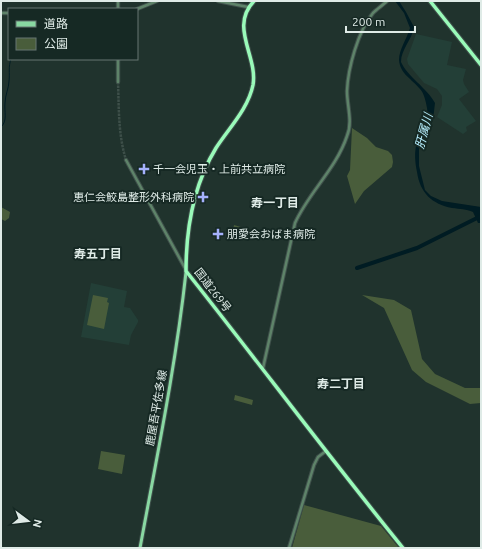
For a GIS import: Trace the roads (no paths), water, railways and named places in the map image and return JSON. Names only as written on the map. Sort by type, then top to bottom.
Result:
[{"type":"highway","points":[[248,7],[254,1]]},
{"type":"highway","points":[[430,1],[481,65]]},
{"type":"highway","name":"国道269号","points":[[248,7],[245,17],[244,34],[253,68],[253,85],[246,104],[215,150],[202,179],[190,223],[186,271],[402,548]]},
{"type":"main road","name":"鹿屋吾平佐多線","points":[[140,548],[183,306],[186,271]]},
{"type":"street","points":[[138,9],[157,1]]},
{"type":"street","points":[[218,1],[248,7]]},
{"type":"street","points":[[263,368],[295,223],[301,211],[338,158],[349,130],[347,91],[350,66],[367,22],[373,13],[387,1]]},
{"type":"street","points":[[118,60],[118,82]]},
{"type":"street","points":[[126,160],[186,271]]},
{"type":"street","points":[[179,258],[187,256]]},
{"type":"street","points":[[289,548],[314,465],[318,457],[326,451]]},
{"type":"water","name":"肝属川","points":[[395,1],[399,1],[414,27],[401,57],[401,62],[435,103],[433,120],[419,149],[419,166],[425,190],[431,196],[442,201],[481,207],[481,223],[478,223],[473,212],[439,204],[424,192],[421,186],[416,168],[415,153],[417,142],[428,113],[425,98],[421,91],[417,85],[404,73],[400,65],[400,52],[410,28],[404,13]]},
{"type":"waterway","points":[[1,127],[5,119],[5,100],[9,84],[11,60]]},
{"type":"waterway","points":[[357,268],[417,248],[481,216]]},
{"type":"tunnel","points":[[118,82],[120,131],[126,160]]},
{"type":"place","name":"千一会児玉・上前共立病院","points":[[144,169]]},
{"type":"place","name":"恵仁会鮫島整形外科病院","points":[[203,197]]},
{"type":"place","name":"朋愛会おばま病院","points":[[218,234]]},
{"type":"district","name":"寿一丁目","points":[[275,203]]},
{"type":"district","name":"寿五丁目","points":[[98,254]]},
{"type":"district","name":"寿二丁目","points":[[341,384]]}]
